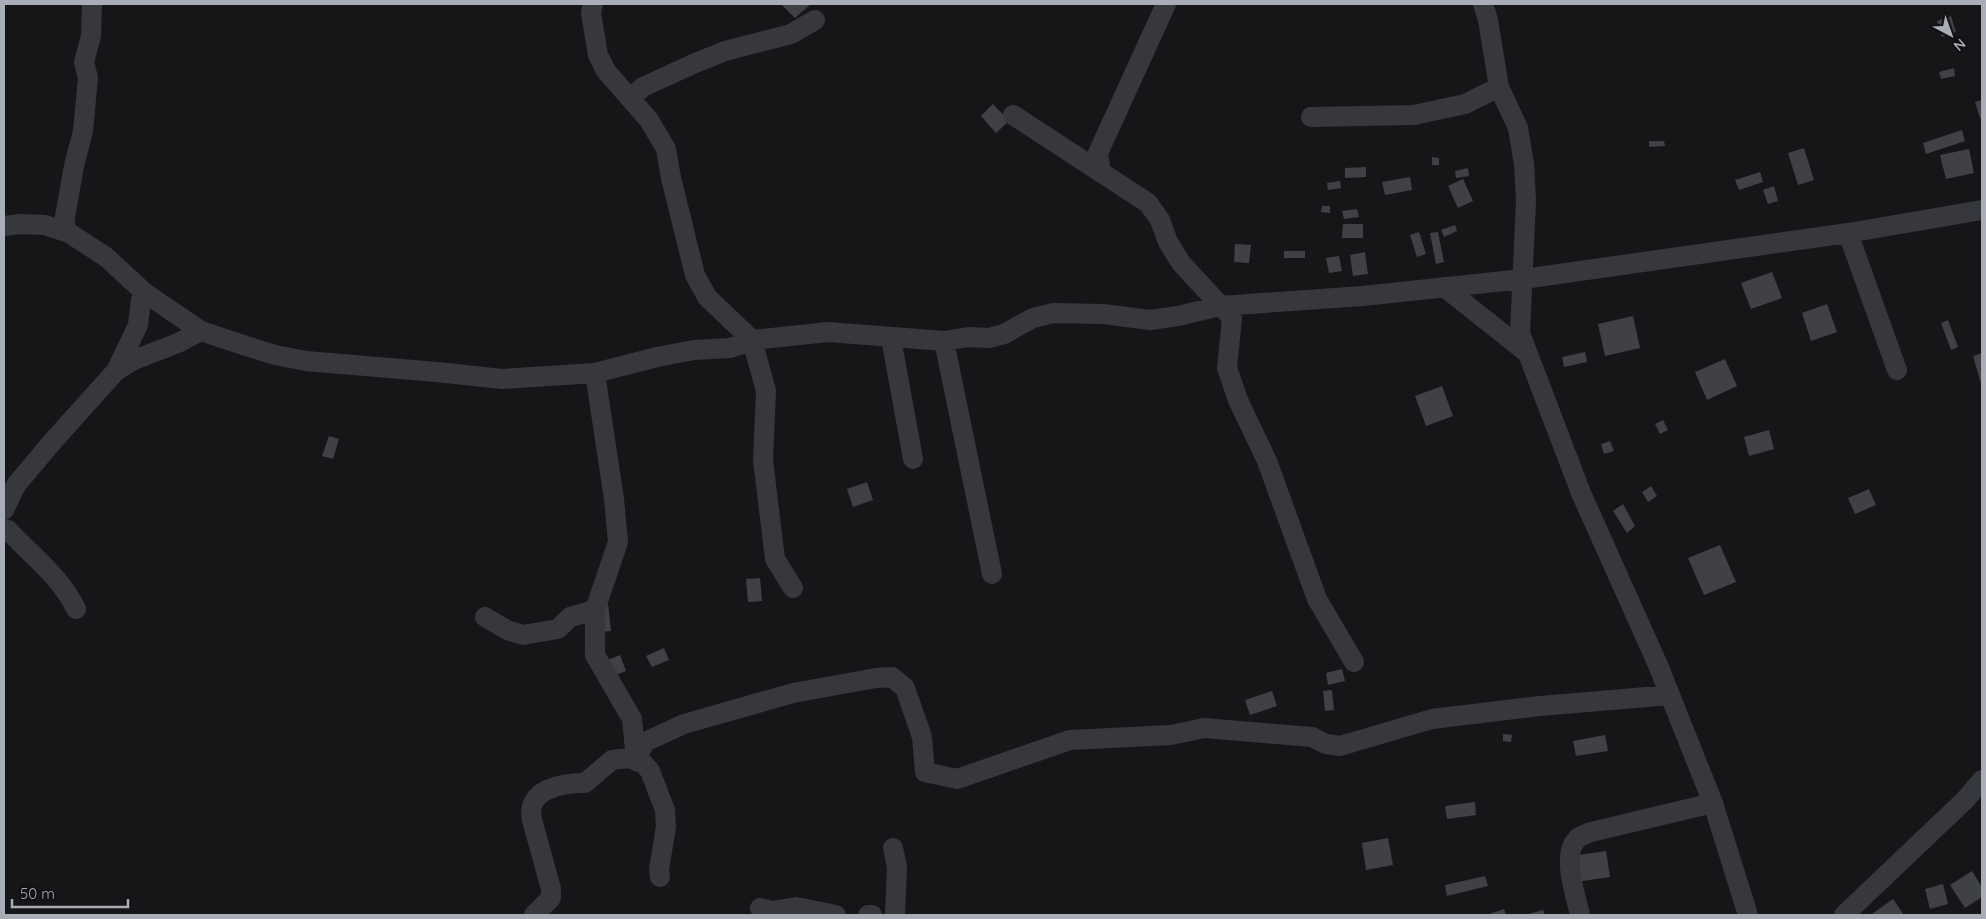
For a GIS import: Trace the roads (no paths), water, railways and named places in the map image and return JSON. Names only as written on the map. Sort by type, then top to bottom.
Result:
[{"type":"street","points":[[69,233],[65,226],[65,217],[74,166],[83,131],[88,78],[84,62],[91,36],[92,4]]},
{"type":"street","points":[[1101,173],[1098,154],[1166,4]]},
{"type":"street","points":[[1482,4],[1488,20],[1499,87],[1518,128],[1524,164],[1526,200],[1520,334],[1581,493],[1670,695],[1713,803],[1748,915]]},
{"type":"street","points":[[588,7],[598,55],[606,71],[649,120],[666,149],[671,178],[696,276],[706,297],[752,340],[766,391],[763,460],[775,559],[793,588]]},
{"type":"street","points":[[630,98],[643,87],[692,64],[725,51],[791,34],[815,20]]},
{"type":"street","points":[[1311,117],[1414,115],[1465,104],[1499,87]]},
{"type":"street","points":[[1013,115],[1148,204],[1160,220],[1168,242],[1181,263],[1232,318],[1227,368],[1238,400],[1268,460],[1316,599],[1354,662]]},
{"type":"street","points":[[4,226],[45,224],[69,233],[106,257],[145,293],[201,331],[274,355],[306,361],[437,372],[502,380],[594,373],[694,350],[730,348],[752,340],[828,332],[944,341],[969,337],[989,338],[1004,334],[1033,318],[1053,313],[1103,314],[1150,320],[1178,316],[1220,306],[1363,296],[1522,279],[1848,233],[1982,210]]},
{"type":"street","points":[[1848,233],[1897,370]]},
{"type":"street","points":[[1444,287],[1526,352]]},
{"type":"street","points":[[4,510],[10,481],[53,441],[116,371],[138,326],[141,300],[145,293]]},
{"type":"street","points":[[116,371],[134,360],[178,343],[201,331]]},
{"type":"street","points":[[891,338],[913,459]]},
{"type":"street","points":[[944,341],[992,574]]},
{"type":"street","points":[[594,373],[614,499],[618,542],[595,610],[595,655],[632,719],[636,760]]},
{"type":"street","points":[[4,530],[8,530],[26,550],[46,566],[76,609]]},
{"type":"street","points":[[485,617],[507,630],[523,636],[558,629],[570,617],[595,610]]},
{"type":"street","points":[[636,760],[645,742],[684,724],[793,693],[876,678],[892,677],[905,688],[922,737],[925,772],[956,779],[1070,740],[1171,735],[1204,728],[1312,737],[1326,744],[1340,746],[1432,719],[1540,706],[1670,695]]},
{"type":"street","points":[[534,915],[550,898],[551,889],[530,812],[533,804],[538,797],[552,786],[585,783],[612,760],[628,758],[636,760],[644,764],[650,771],[665,810],[666,827],[658,869],[660,877]]},
{"type":"street","points":[[1844,915],[1965,800],[1982,780]]},
{"type":"street","points":[[1580,915],[1569,863],[1572,846],[1577,838],[1591,832],[1713,803]]},
{"type":"street","points":[[893,848],[897,867],[895,915]]},
{"type":"street","points":[[760,908],[772,912],[796,907],[836,915]]}]
